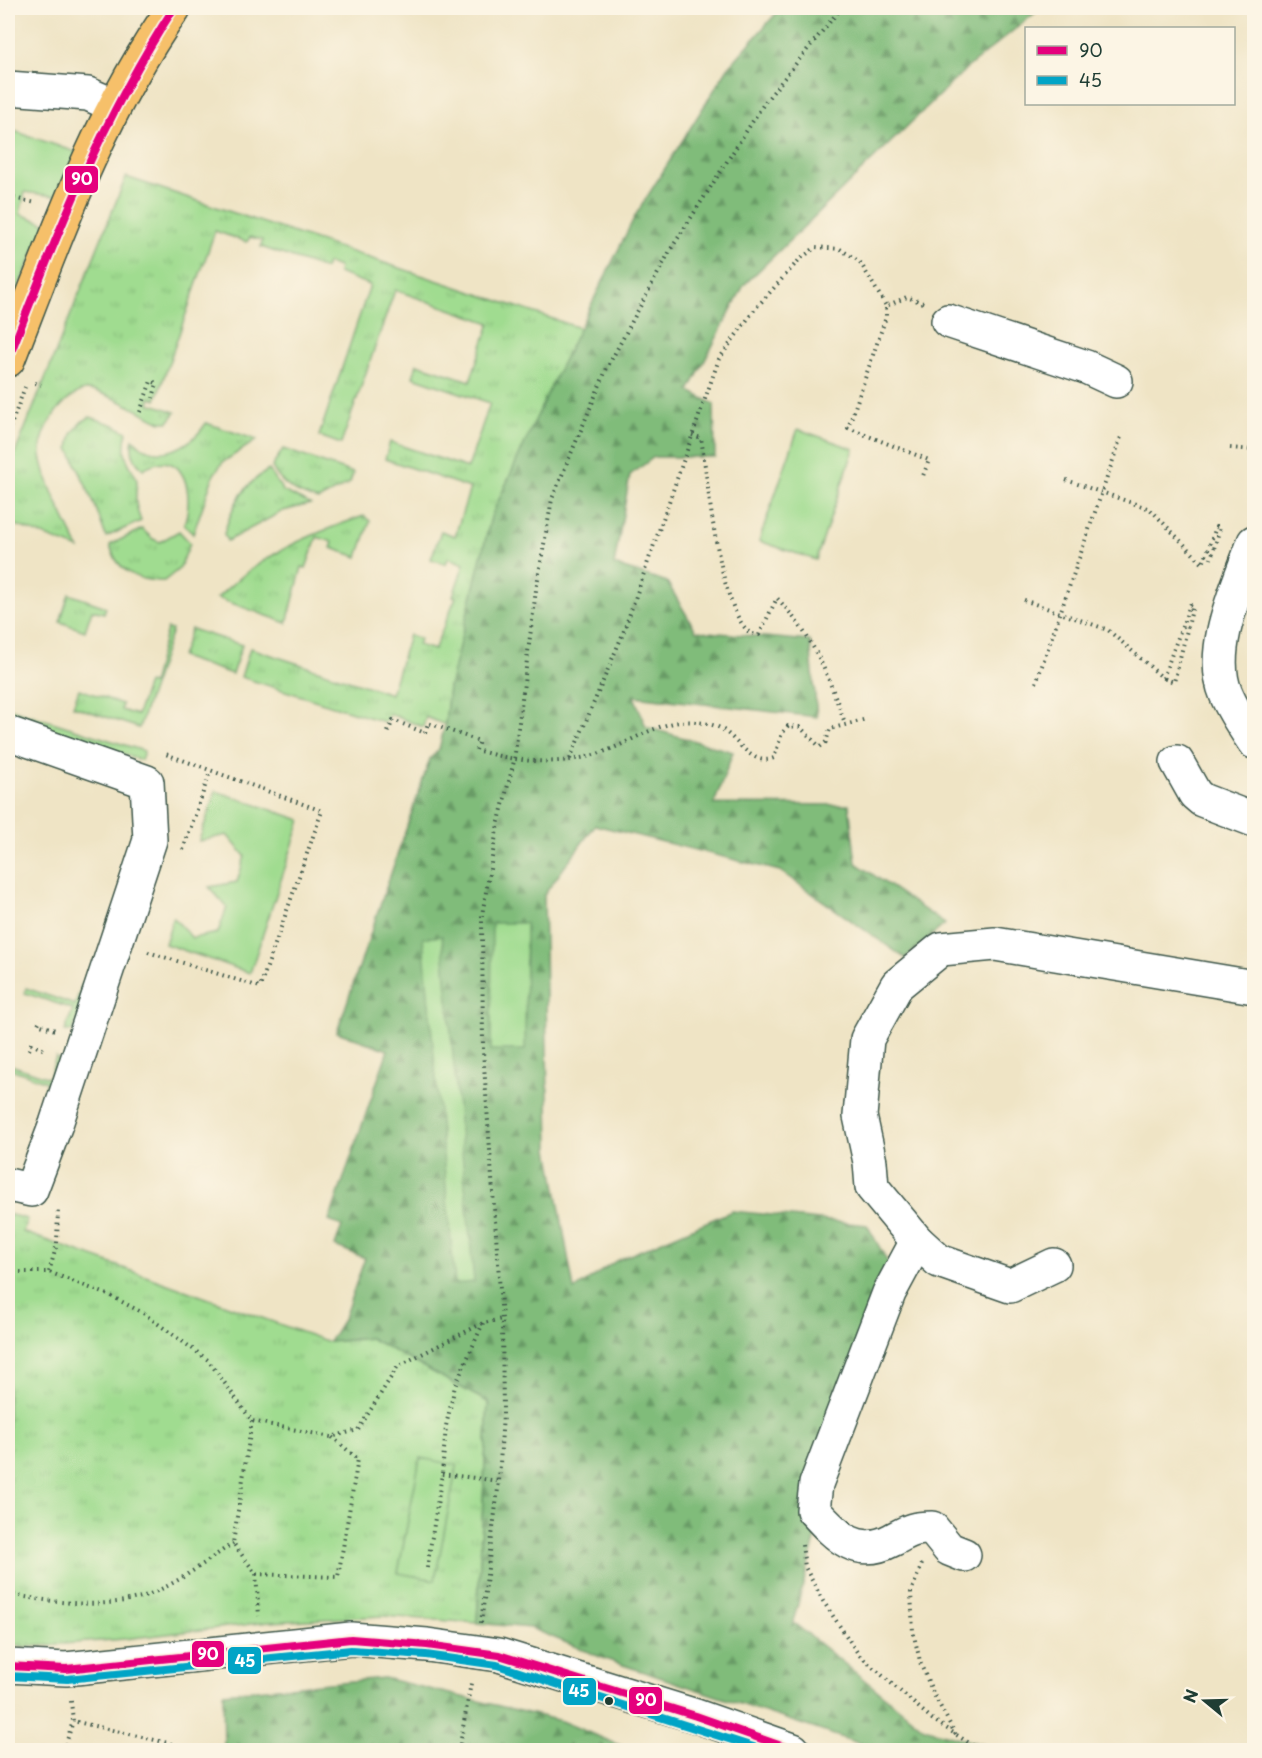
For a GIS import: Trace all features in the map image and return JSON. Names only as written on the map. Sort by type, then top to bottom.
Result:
[{"type":"main road","points":[[8,360],[66,211],[113,105],[147,45],[174,8]]},
{"type":"street","points":[[8,88],[88,94],[113,105]]},
{"type":"street","points":[[948,321],[1086,367],[1116,381]]},
{"type":"street","points":[[1254,542],[1219,653],[1225,692],[1254,742]]},
{"type":"street","points":[[8,733],[147,782],[150,840],[56,1124],[31,1190],[8,1185]]},
{"type":"street","points":[[1177,762],[1195,794],[1202,800],[1254,820]]},
{"type":"street","points":[[1054,1265],[1010,1286],[939,1260],[917,1241],[872,1187],[870,1162],[860,1116],[867,1039],[897,985],[941,949],[995,944],[1254,987]]},
{"type":"street","points":[[917,1241],[890,1293],[816,1484],[813,1510],[836,1535],[858,1546],[878,1547],[913,1528],[932,1528],[955,1550]]},
{"type":"street","points":[[8,1666],[66,1670],[351,1639],[476,1651],[498,1655],[684,1713],[793,1750]]},
{"type":"path","points":[[459,1750],[476,1651],[499,1481],[503,1414],[502,1319],[483,1051],[482,915],[497,829],[514,761],[536,590],[552,499],[607,368],[671,249],[765,102],[841,8]]},
{"type":"path","points":[[570,759],[622,636],[719,358],[763,301],[799,260],[816,247],[840,249],[860,262],[886,306],[886,316],[848,428],[929,460],[923,476]]},
{"type":"path","points":[[886,306],[908,297],[946,312],[948,321]]},
{"type":"path","points":[[140,412],[151,381],[158,383],[153,398]]},
{"type":"path","points":[[35,382],[41,385]]},
{"type":"path","points":[[1036,683],[1122,434]]},
{"type":"path","points":[[692,435],[701,438],[718,553],[729,594],[741,623],[748,632],[759,635],[777,598],[802,625],[825,668],[845,723]]},
{"type":"path","points":[[1230,448],[1254,450]]},
{"type":"path","points":[[1066,480],[1150,509],[1203,564],[1209,566],[1220,528],[1216,527],[1203,564]]},
{"type":"path","points":[[1024,600],[1108,630],[1163,678],[1174,682],[1193,606],[1190,605],[1163,678]]},
{"type":"path","points":[[388,732],[393,720],[425,733],[428,723],[479,741],[476,750],[514,761],[570,759],[606,751],[672,722],[693,721],[711,724],[757,759],[767,760],[774,758],[782,733],[788,726],[800,727],[820,747],[826,742],[830,729],[845,723],[867,719]]},
{"type":"path","points":[[144,961],[148,950],[260,987],[322,811],[197,767]]},
{"type":"path","points":[[29,1050],[31,1044],[50,1052]]},
{"type":"path","points":[[49,1272],[57,1244],[57,1211],[61,1200]]},
{"type":"path","points":[[8,1272],[49,1272],[111,1296],[142,1312],[208,1360],[231,1388],[252,1421],[233,1543],[256,1574],[262,1647]]},
{"type":"path","points":[[252,1421],[332,1437],[358,1430],[398,1366],[483,1323],[502,1319]]},
{"type":"path","points":[[427,1568],[442,1474],[446,1426],[455,1386],[483,1323]]},
{"type":"path","points":[[256,1574],[338,1577],[358,1459],[332,1437]]},
{"type":"path","points":[[442,1474],[499,1481]]},
{"type":"path","points":[[813,1510],[802,1544],[805,1568],[823,1601],[859,1655],[932,1719],[980,1750]]},
{"type":"path","points":[[8,1594],[65,1604],[112,1602],[149,1594],[185,1576],[233,1543]]},
{"type":"path","points":[[955,1550],[924,1557],[912,1592],[913,1632],[930,1685],[956,1735]]},
{"type":"path","points":[[64,1750],[73,1721],[66,1670]]},
{"type":"path","points":[[73,1721],[198,1750]]},
{"type":"green space","points":[[781,8],[1041,8],[967,68],[744,285],[689,391],[714,404],[715,457],[654,457],[630,475],[614,565],[667,582],[696,631],[810,641],[817,717],[634,696],[646,727],[733,752],[714,804],[849,805],[856,863],[945,924],[905,958],[780,871],[595,825],[544,895],[549,1149],[574,1290],[616,1261],[732,1211],[867,1225],[889,1264],[792,1626],[795,1624],[924,1728],[1001,1750],[879,1750],[605,1659],[531,1628],[477,1623],[488,1402],[370,1338],[329,1342],[344,1318],[365,1258],[335,1246],[342,1226],[329,1221],[388,1050],[337,1032],[430,759],[439,749],[445,725],[449,687],[491,517],[549,390],[635,216],[728,68]]},
{"type":"green space","points":[[8,129],[76,152],[60,197],[25,192],[20,214],[47,224],[8,309]]},
{"type":"green space","points":[[126,177],[580,328],[549,390],[449,687],[445,725],[426,717],[423,727],[390,714],[384,722],[241,677],[250,648],[391,694],[409,635],[420,639],[418,645],[434,650],[456,597],[453,596],[464,564],[448,558],[446,564],[431,559],[441,531],[455,536],[470,488],[385,459],[390,442],[468,468],[490,403],[413,377],[417,364],[470,381],[490,323],[395,290],[341,444],[319,436],[370,285],[338,273],[339,267],[327,263],[325,269],[261,247],[262,240],[250,237],[247,242],[215,231],[156,400],[151,398],[149,403],[176,412],[168,422],[161,422],[102,393],[85,390],[62,405],[47,428],[41,449],[44,467],[52,491],[79,549],[8,522],[8,471]]},
{"type":"green space","points":[[90,417],[127,432],[126,458],[137,483],[136,502],[141,521],[106,537],[96,508],[69,448],[72,434],[81,422]]},
{"type":"green space","points":[[206,423],[257,440],[223,462],[214,474],[193,534],[184,524],[188,499],[183,476],[177,468],[168,463],[157,463],[143,469],[132,452],[132,443],[133,439],[142,447],[152,451],[173,450],[192,439]]},
{"type":"green space","points":[[798,429],[854,449],[816,560],[759,541]]},
{"type":"green space","points":[[283,449],[353,473],[350,483],[318,500],[297,492],[280,479],[272,467]]},
{"type":"green space","points":[[269,470],[283,491],[310,504],[283,511],[227,541],[224,534],[235,505],[245,489]]},
{"type":"green space","points":[[364,516],[370,521],[358,557],[331,548],[333,542],[317,537],[306,568],[302,567],[287,623],[217,598],[268,558],[304,539]]},
{"type":"green space","points":[[142,529],[160,542],[179,531],[190,543],[180,568],[164,581],[146,579],[130,573],[117,562],[113,554],[110,545]]},
{"type":"green space","points":[[69,594],[106,607],[104,613],[92,610],[85,631],[60,622]]},
{"type":"green space","points":[[167,629],[172,630],[139,728],[73,706],[79,689],[122,704],[121,710],[137,715],[148,683],[152,684]]},
{"type":"green space","points":[[191,629],[242,645],[232,674],[181,657]]},
{"type":"green space","points":[[8,708],[144,751],[141,760],[8,716]]},
{"type":"green space","points":[[216,791],[301,820],[250,973],[165,944],[173,917],[192,938],[218,933],[227,907],[209,887],[237,882],[245,856],[227,835],[199,841]]},
{"type":"green space","points":[[492,923],[526,923],[525,1050],[491,1050]]},
{"type":"green space","points":[[442,936],[474,1282],[455,1284],[423,938]]},
{"type":"green space","points":[[82,984],[87,988],[73,1031],[65,1031],[73,1009],[25,993],[26,988],[75,1005]]},
{"type":"green space","points":[[56,1057],[61,1062],[45,1106],[39,1106],[47,1082],[8,1068],[8,1064],[49,1078]]},
{"type":"green space","points":[[8,1214],[27,1219],[23,1232],[329,1342],[370,1338],[488,1402],[477,1623],[383,1616],[269,1622],[124,1639],[26,1647],[8,1643]]},
{"type":"green space","points":[[420,1458],[457,1465],[435,1580],[398,1573]]},
{"type":"green space","points":[[384,1678],[561,1721],[631,1750],[224,1750],[223,1693]]},
{"type":"transit line","name":"90","points":[[8,360],[62,224],[102,136],[124,92],[174,8]]},
{"type":"transit line","name":"90","points":[[8,1666],[66,1669],[351,1639],[427,1645],[499,1655],[696,1716],[793,1750]]},
{"type":"transit line","name":"45","points":[[8,1676],[67,1679],[351,1650],[426,1655],[497,1665],[763,1750]]}]
